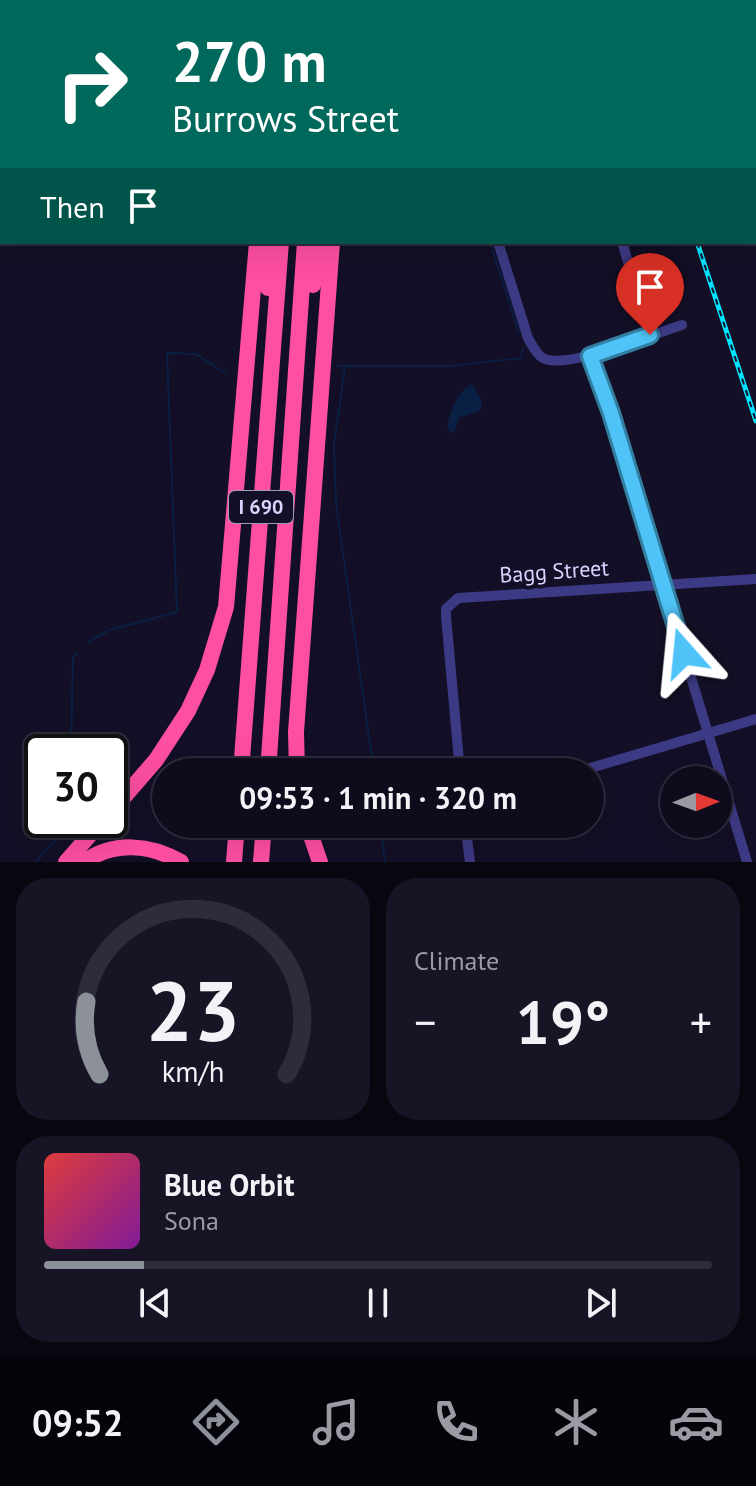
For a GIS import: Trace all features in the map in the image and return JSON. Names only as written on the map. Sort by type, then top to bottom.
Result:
[{"type":"highway","points":[[128,792],[156,760],[188,711],[207,670],[226,607],[257,244]]},
{"type":"highway","points":[[268,244],[271,372]]},
{"type":"highway","name":"I 690","points":[[242,758],[281,244]]},
{"type":"highway","name":"I 690","points":[[269,758],[305,244]]},
{"type":"highway","points":[[289,493],[318,244]]},
{"type":"highway","points":[[297,758],[297,716],[332,244]]},
{"type":"highway","points":[[66,862],[87,838]]},
{"type":"highway","points":[[234,862],[236,838]]},
{"type":"highway","points":[[261,862],[263,838]]},
{"type":"highway","points":[[312,838],[320,862]]},
{"type":"highway","points":[[84,862],[101,853],[129,847],[147,848],[181,862]]},
{"type":"street","points":[[499,244],[528,338],[543,358],[563,362],[590,356],[682,325]]},
{"type":"street","points":[[623,244],[650,335]]},
{"type":"street","points":[[590,356],[611,413],[747,862]]},
{"type":"street","name":"Bagg Street","points":[[459,758],[446,616],[451,602],[467,597],[756,579]]},
{"type":"street","points":[[604,764],[756,719]]},
{"type":"street","points":[[467,838],[470,862]]},
{"type":"water","points":[[472,384],[482,401],[481,410],[459,418],[455,431],[450,433],[447,426],[455,402],[462,391]]},
{"type":"waterway","points":[[491,244],[519,333]]},
{"type":"waterway","points":[[337,366],[451,366],[521,358],[523,349]]},
{"type":"waterway","points":[[89,641],[110,630],[177,612],[167,353],[196,354],[226,374]]},
{"type":"waterway","points":[[345,367],[334,445],[336,504],[372,758]]},
{"type":"waterway","points":[[71,734],[73,657],[77,653]]},
{"type":"waterway","points":[[36,862],[57,838]]},
{"type":"waterway","points":[[382,838],[385,862]]},
{"type":"railway","points":[[698,244],[756,421]]},
{"type":"route","points":[[650,335],[590,356],[611,413],[684,653]]}]
